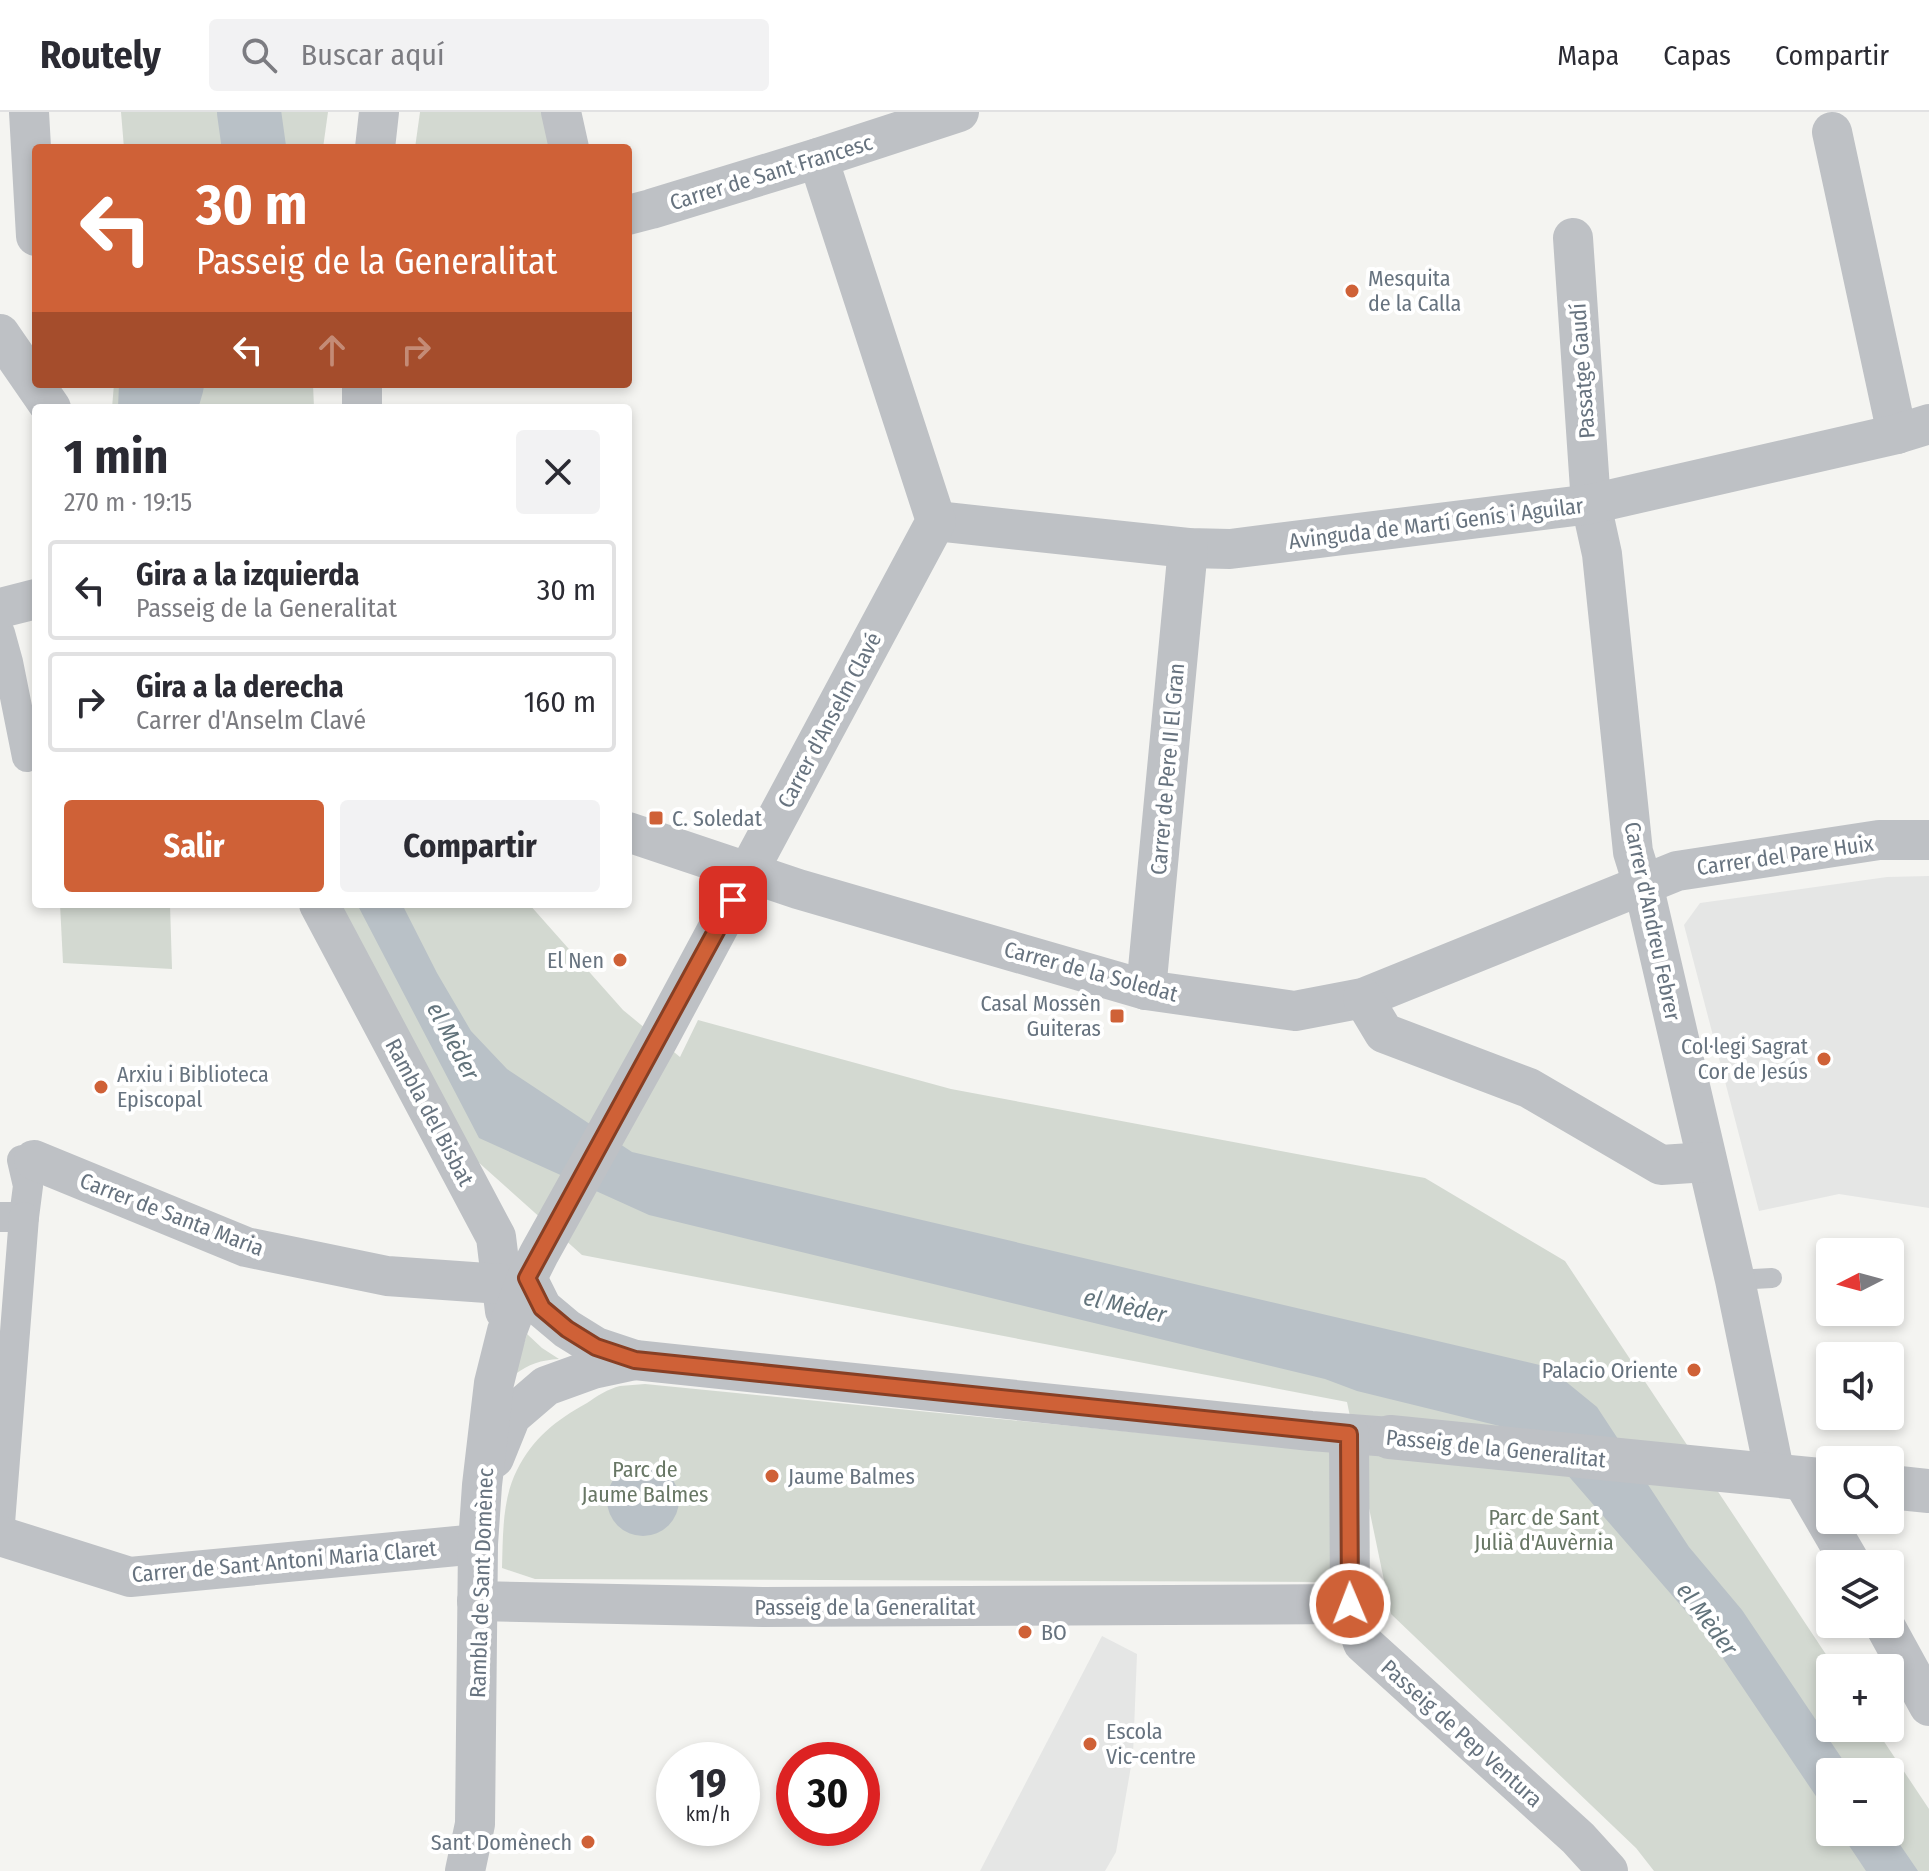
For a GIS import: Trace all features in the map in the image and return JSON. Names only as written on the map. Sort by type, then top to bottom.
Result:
[{"type":"street","points":[[29,112],[32,165]]},
{"type":"street","points":[[375,144],[379,112]]},
{"type":"street","points":[[561,112],[568,144]]},
{"type":"street","name":"Carrer de Sant Francesc","points":[[632,214],[959,112]]},
{"type":"street","points":[[1832,132],[1913,429]]},
{"type":"street","points":[[818,158],[936,521]]},
{"type":"street","name":"Passatge Gaudí","points":[[1573,238],[1591,504]]},
{"type":"street","points":[[0,334],[32,375]]},
{"type":"street","name":"Avinguda de Martí Genís i Aguilar","points":[[936,521],[1188,548],[1230,549],[1591,504],[1913,429]]},
{"type":"street","name":"Carrer d'Andreu Febrer","points":[[1591,504],[1602,554],[1633,852],[1707,1162],[1754,1279],[1786,1476],[1841,1550]]},
{"type":"street","name":"Carrer d'Anselm Clavé","points":[[522,1272],[575,1189],[658,1040],[936,521]]},
{"type":"street","name":"Carrer de Pere II El Gran","points":[[1146,990],[1188,548]]},
{"type":"street","points":[[0,608],[32,600]]},
{"type":"street","points":[[0,633],[27,757]]},
{"type":"street","name":"Carrer de la Soledat","points":[[632,833],[798,889],[1146,990],[1295,1011],[1363,998],[1643,884]]},
{"type":"street","name":"Carrer del Pare Huix","points":[[1643,884],[1677,871],[1879,840],[1929,840]]},
{"type":"street","name":"Rambla del Bisbat","points":[[321,908],[496,1237],[522,1272],[507,1331]]},
{"type":"street","points":[[1363,998],[1384,1033],[1529,1088],[1661,1165],[1707,1162]]},
{"type":"street","points":[[0,1523],[21,1247],[12,1217],[28,1186],[22,1160],[34,1160]]},
{"type":"street","name":"Carrer de Santa Maria","points":[[34,1160],[246,1247],[387,1276],[522,1272]]},
{"type":"street","name":"Passeig de la Generalitat","points":[[522,1272],[542,1308],[567,1329],[596,1347],[635,1360],[1786,1476]]},
{"type":"street","name":"Rambla de Sant Domènec","points":[[465,1871],[475,1824],[478,1544],[482,1485],[494,1383],[507,1331]]},
{"type":"street","points":[[482,1485],[511,1416],[546,1386],[593,1369],[635,1360]]},
{"type":"street","name":"Passeig de Pep Ventura","points":[[1370,1435],[1350,1604],[1363,1643],[1578,1838],[1608,1871]]},
{"type":"street","points":[[1904,1488],[1929,1491]]},
{"type":"street","name":"Carrer de Sant Antoni Maria Claret","points":[[0,1536],[130,1577],[478,1544]]},
{"type":"street","name":"Passeig de la Generalitat","points":[[477,1601],[763,1607],[1350,1604]]},
{"type":"street","points":[[1892,1638],[1929,1706]]},
{"type":"shaded area","name":"Col·legi Sagrat Cor de Jesús","points":[[1929,876],[1929,1208],[1839,1194],[1759,1211],[1684,925],[1700,903],[1887,877]]},
{"type":"shaded area","name":"Escola Vic-centre","points":[[1102,1636],[1137,1654],[1133,1755],[1116,1852],[1105,1871],[980,1871]]},
{"type":"green space","points":[[121,112],[328,112],[324,144],[124,144]]},
{"type":"green space","points":[[420,112],[543,112],[550,144],[416,144]]},
{"type":"green space","points":[[114,388],[313,388],[314,404],[112,404]]},
{"type":"green space","points":[[60,908],[170,908],[172,969],[63,963]]},
{"type":"green space","name":"Parc de Sant Julià d'Auvèrnia","points":[[324,908],[533,908],[623,1010],[680,1057],[698,1020],[951,1089],[1425,1178],[1565,1261],[1826,1654],[1816,1654],[1816,1742],[1884,1742],[1895,1758],[1816,1758],[1816,1846],[1904,1846],[1904,1772],[1929,1809],[1929,1871],[1654,1871],[1636,1848],[1391,1614],[1347,1402],[582,1255],[458,1144]]},
{"type":"green space","points":[[527,1334],[559,1359],[535,1363],[514,1375]]},
{"type":"green space","name":"Parc de Jaume Balmes","points":[[645,1384],[1336,1452],[1335,1582],[535,1579],[502,1568],[508,1493],[530,1448],[555,1423],[603,1393],[620,1386]]},
{"type":"water","points":[[119,388],[156,388],[168,404],[118,404]]},
{"type":"water","points":[[359,908],[404,908],[471,1031],[507,1069],[632,1152],[1548,1367],[1597,1407],[1689,1547],[1742,1610],[1816,1720],[1816,1742],[1831,1742],[1842,1758],[1816,1758],[1816,1796],[1710,1639],[1532,1434],[1357,1391],[1325,1379],[649,1215],[479,1138]]},
{"type":"water","points":[[643,1464],[669,1474],[679,1500],[669,1526],[643,1536],[617,1526],[607,1500],[617,1474]]},
{"type":"water","points":[[1849,1846],[1901,1846],[1918,1871],[1866,1871]]},
{"type":"waterway","name":"el Mèder","points":[[249,112],[253,144]]},
{"type":"waterway","name":"el Mèder","points":[[164,404],[171,388]]},
{"type":"place","name":"Mesquita de la Calla","points":[[1352,291]]},
{"type":"place","name":"C. Soledat","points":[[656,818]]},
{"type":"place","name":"El Nen","points":[[620,960]]},
{"type":"place","name":"Casal Mossèn Guiteras","points":[[1117,1016]]},
{"type":"place","name":"Col·legi Sagrat Cor de Jesús","points":[[1824,1059]]},
{"type":"place","name":"Arxiu i Biblioteca Episcopal","points":[[101,1087]]},
{"type":"place","name":"Palacio Oriente","points":[[1694,1370]]},
{"type":"place","name":"Jaume Balmes","points":[[772,1476]]},
{"type":"place","name":"BO","points":[[1025,1632]]},
{"type":"place","name":"Escola Vic-centre","points":[[1090,1744]]},
{"type":"place","name":"Sant Domènech","points":[[588,1842]]},
{"type":"route","points":[[733,900],[527,1278],[542,1308],[596,1347],[635,1360],[1349,1434],[1350,1604]]}]
